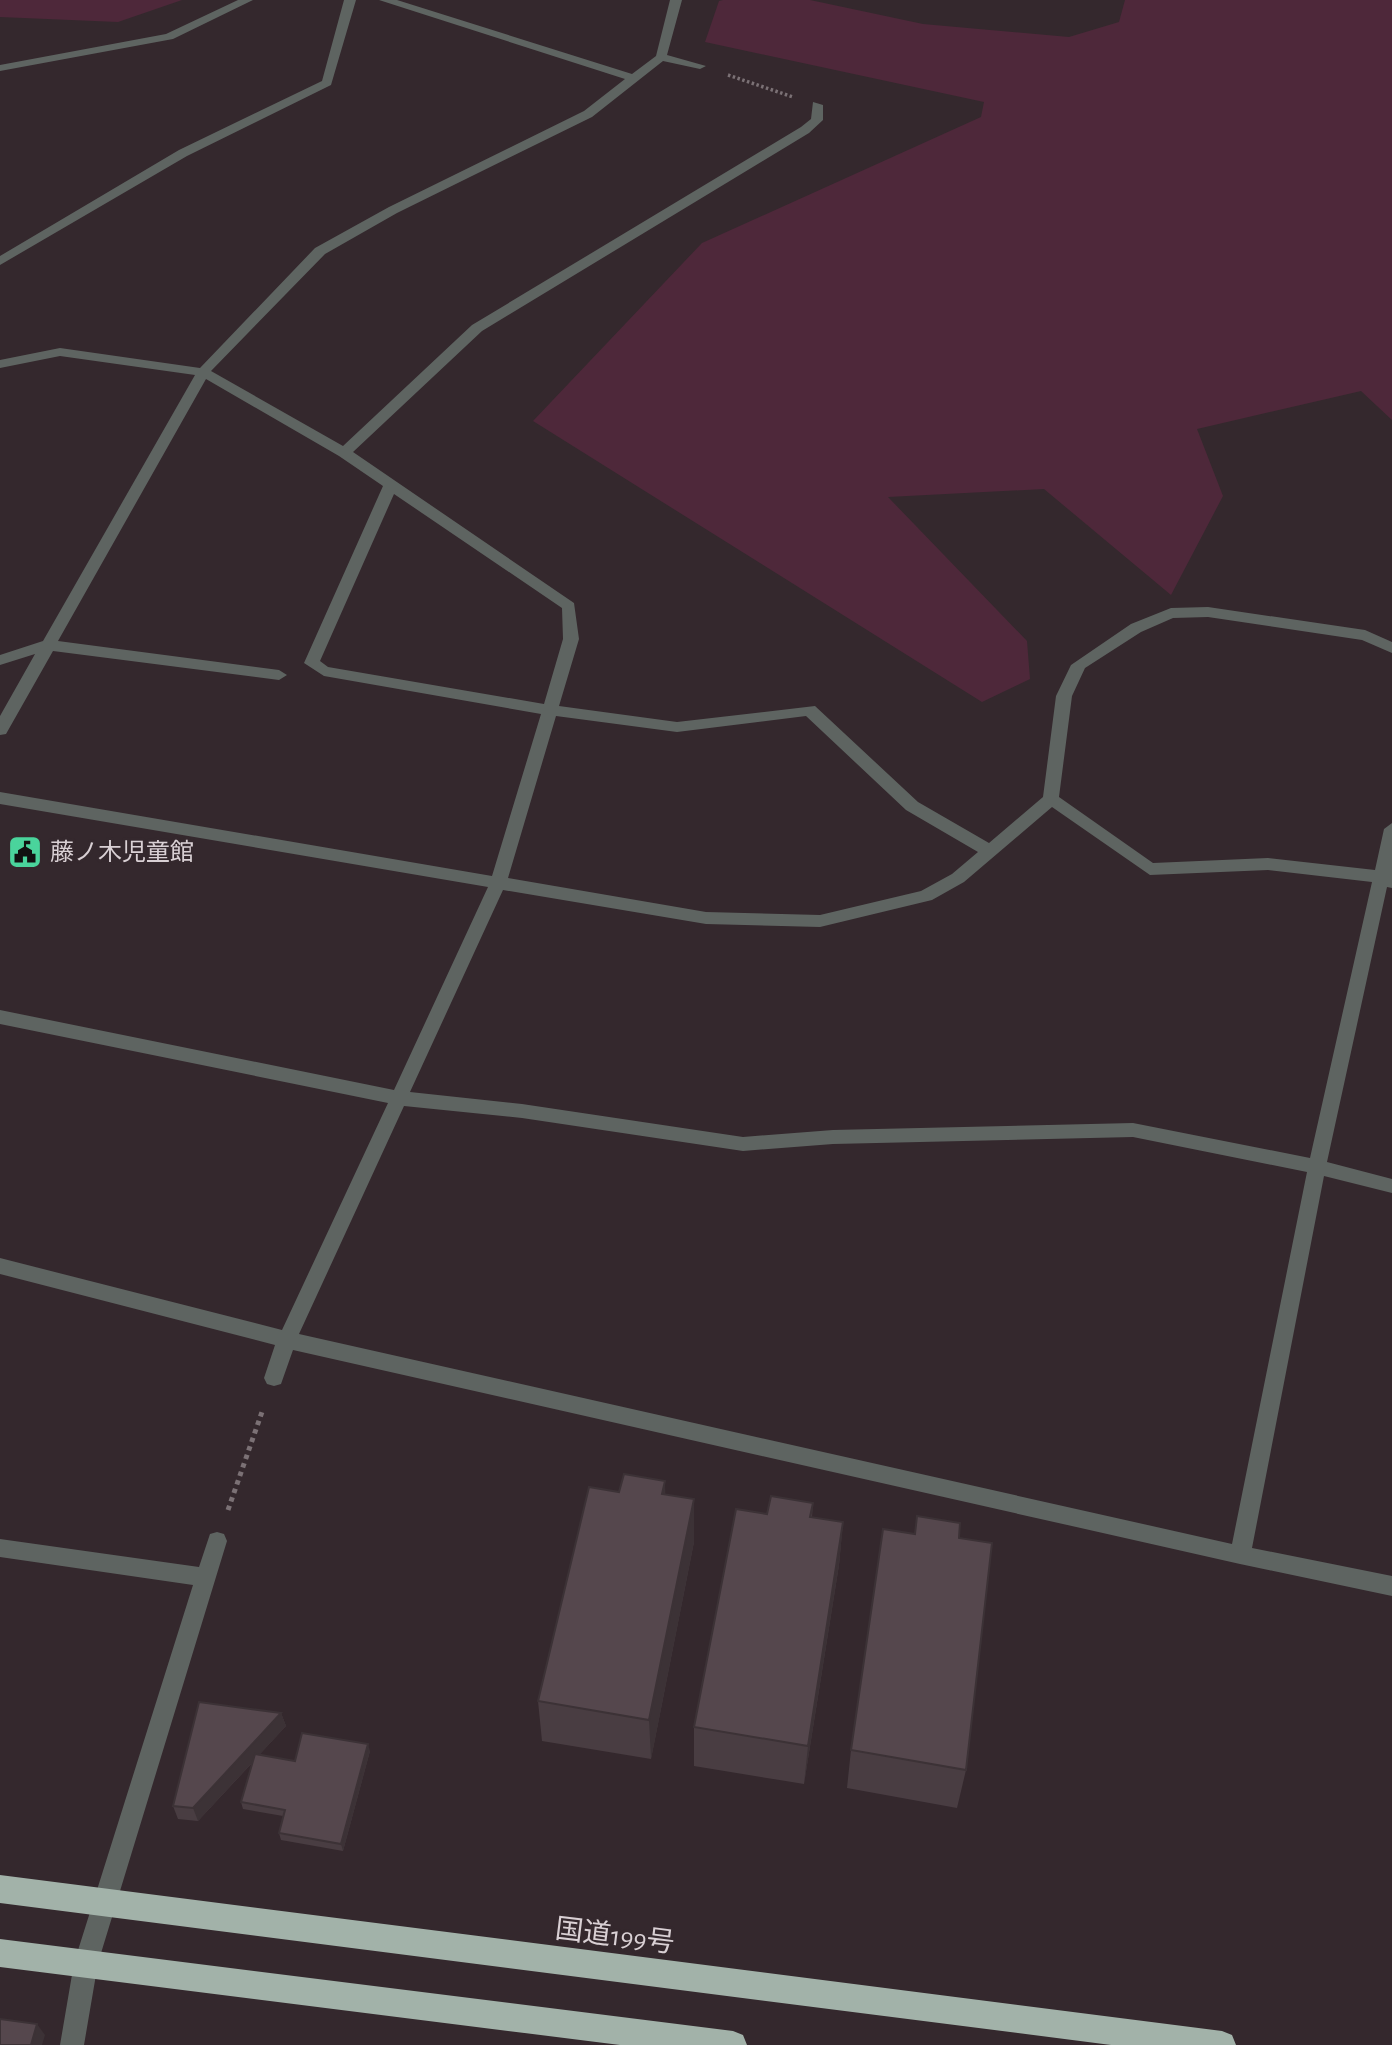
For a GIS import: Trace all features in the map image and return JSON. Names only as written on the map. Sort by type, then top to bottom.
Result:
[{"type":"highway","name":"国道199号","points":[[0,1889],[1222,2045]]},
{"type":"highway","points":[[0,1953],[733,2045]]},
{"type":"street","points":[[0,68],[169,37],[247,0]]},
{"type":"street","points":[[0,261],[183,153],[327,83],[351,0]]},
{"type":"street","points":[[385,0],[634,78]]},
{"type":"street","points":[[0,730],[203,372],[320,251],[393,209],[588,114],[661,57],[677,0]]},
{"type":"street","points":[[661,57],[700,66]]},
{"type":"street","points":[[345,453],[420,379],[477,328],[805,130],[817,120],[817,105]]},
{"type":"street","points":[[0,364],[60,352],[203,372],[345,453],[569,606],[571,639],[498,883],[287,1340],[274,1378]]},
{"type":"street","points":[[391,484],[312,663],[324,671],[550,710],[677,726],[809,710],[912,806],[990,851]]},
{"type":"street","points":[[0,798],[706,918],[820,922],[926,896],[958,878],[1051,799],[1064,696],[1079,665],[1136,628],[1171,613],[1208,611],[1365,635],[1392,648]]},
{"type":"street","points":[[0,660],[48,645],[279,675]]},
{"type":"street","points":[[1051,799],[1150,869],[1268,864],[1387,880]]},
{"type":"street","points":[[1240,1555],[1317,1167],[1387,880],[1392,829]]},
{"type":"street","points":[[0,1017],[399,1098],[522,1111],[743,1144],[833,1137],[1133,1130],[1317,1167],[1392,1186]]},
{"type":"street","points":[[0,1266],[287,1340],[1240,1555],[1392,1586]]},
{"type":"street","points":[[72,2045],[86,1963],[217,1541]]},
{"type":"street","points":[[0,1548],[205,1577]]},
{"type":"path","points":[[700,66],[817,105]]},
{"type":"path","points":[[217,1541],[274,1378]]},
{"type":"shaded area","points":[[0,0],[182,0],[118,22],[0,17]]},
{"type":"shaded area","points":[[810,0],[923,24],[1069,37],[1119,22],[1125,0],[1392,0],[1392,420],[1361,391],[1197,429],[1223,496],[1171,595],[1044,489],[888,497],[1027,641],[1030,679],[982,702],[533,421],[702,243],[981,117],[984,102],[705,42],[719,1]]},
{"type":"building","points":[[624,1474],[665,1481],[662,1494],[694,1499],[649,1720],[538,1701],[589,1487],[619,1492]]},
{"type":"building","points":[[771,1496],[813,1503],[810,1517],[843,1522],[808,1746],[694,1727],[736,1509],[767,1514]]},
{"type":"building","points":[[917,1516],[960,1523],[959,1538],[992,1543],[966,1770],[851,1750],[883,1529],[915,1534]]},
{"type":"building","points":[[199,1702],[281,1713],[193,1808],[173,1806]]},
{"type":"building","points":[[302,1733],[368,1744],[341,1844],[279,1833],[285,1810],[241,1802],[255,1754],[295,1761]]},
{"type":"building","points":[[0,2019],[37,2024],[31,2045],[0,2045]]},
{"type":"place","name":"藤ノ木児童館","points":[[25,852]]}]
